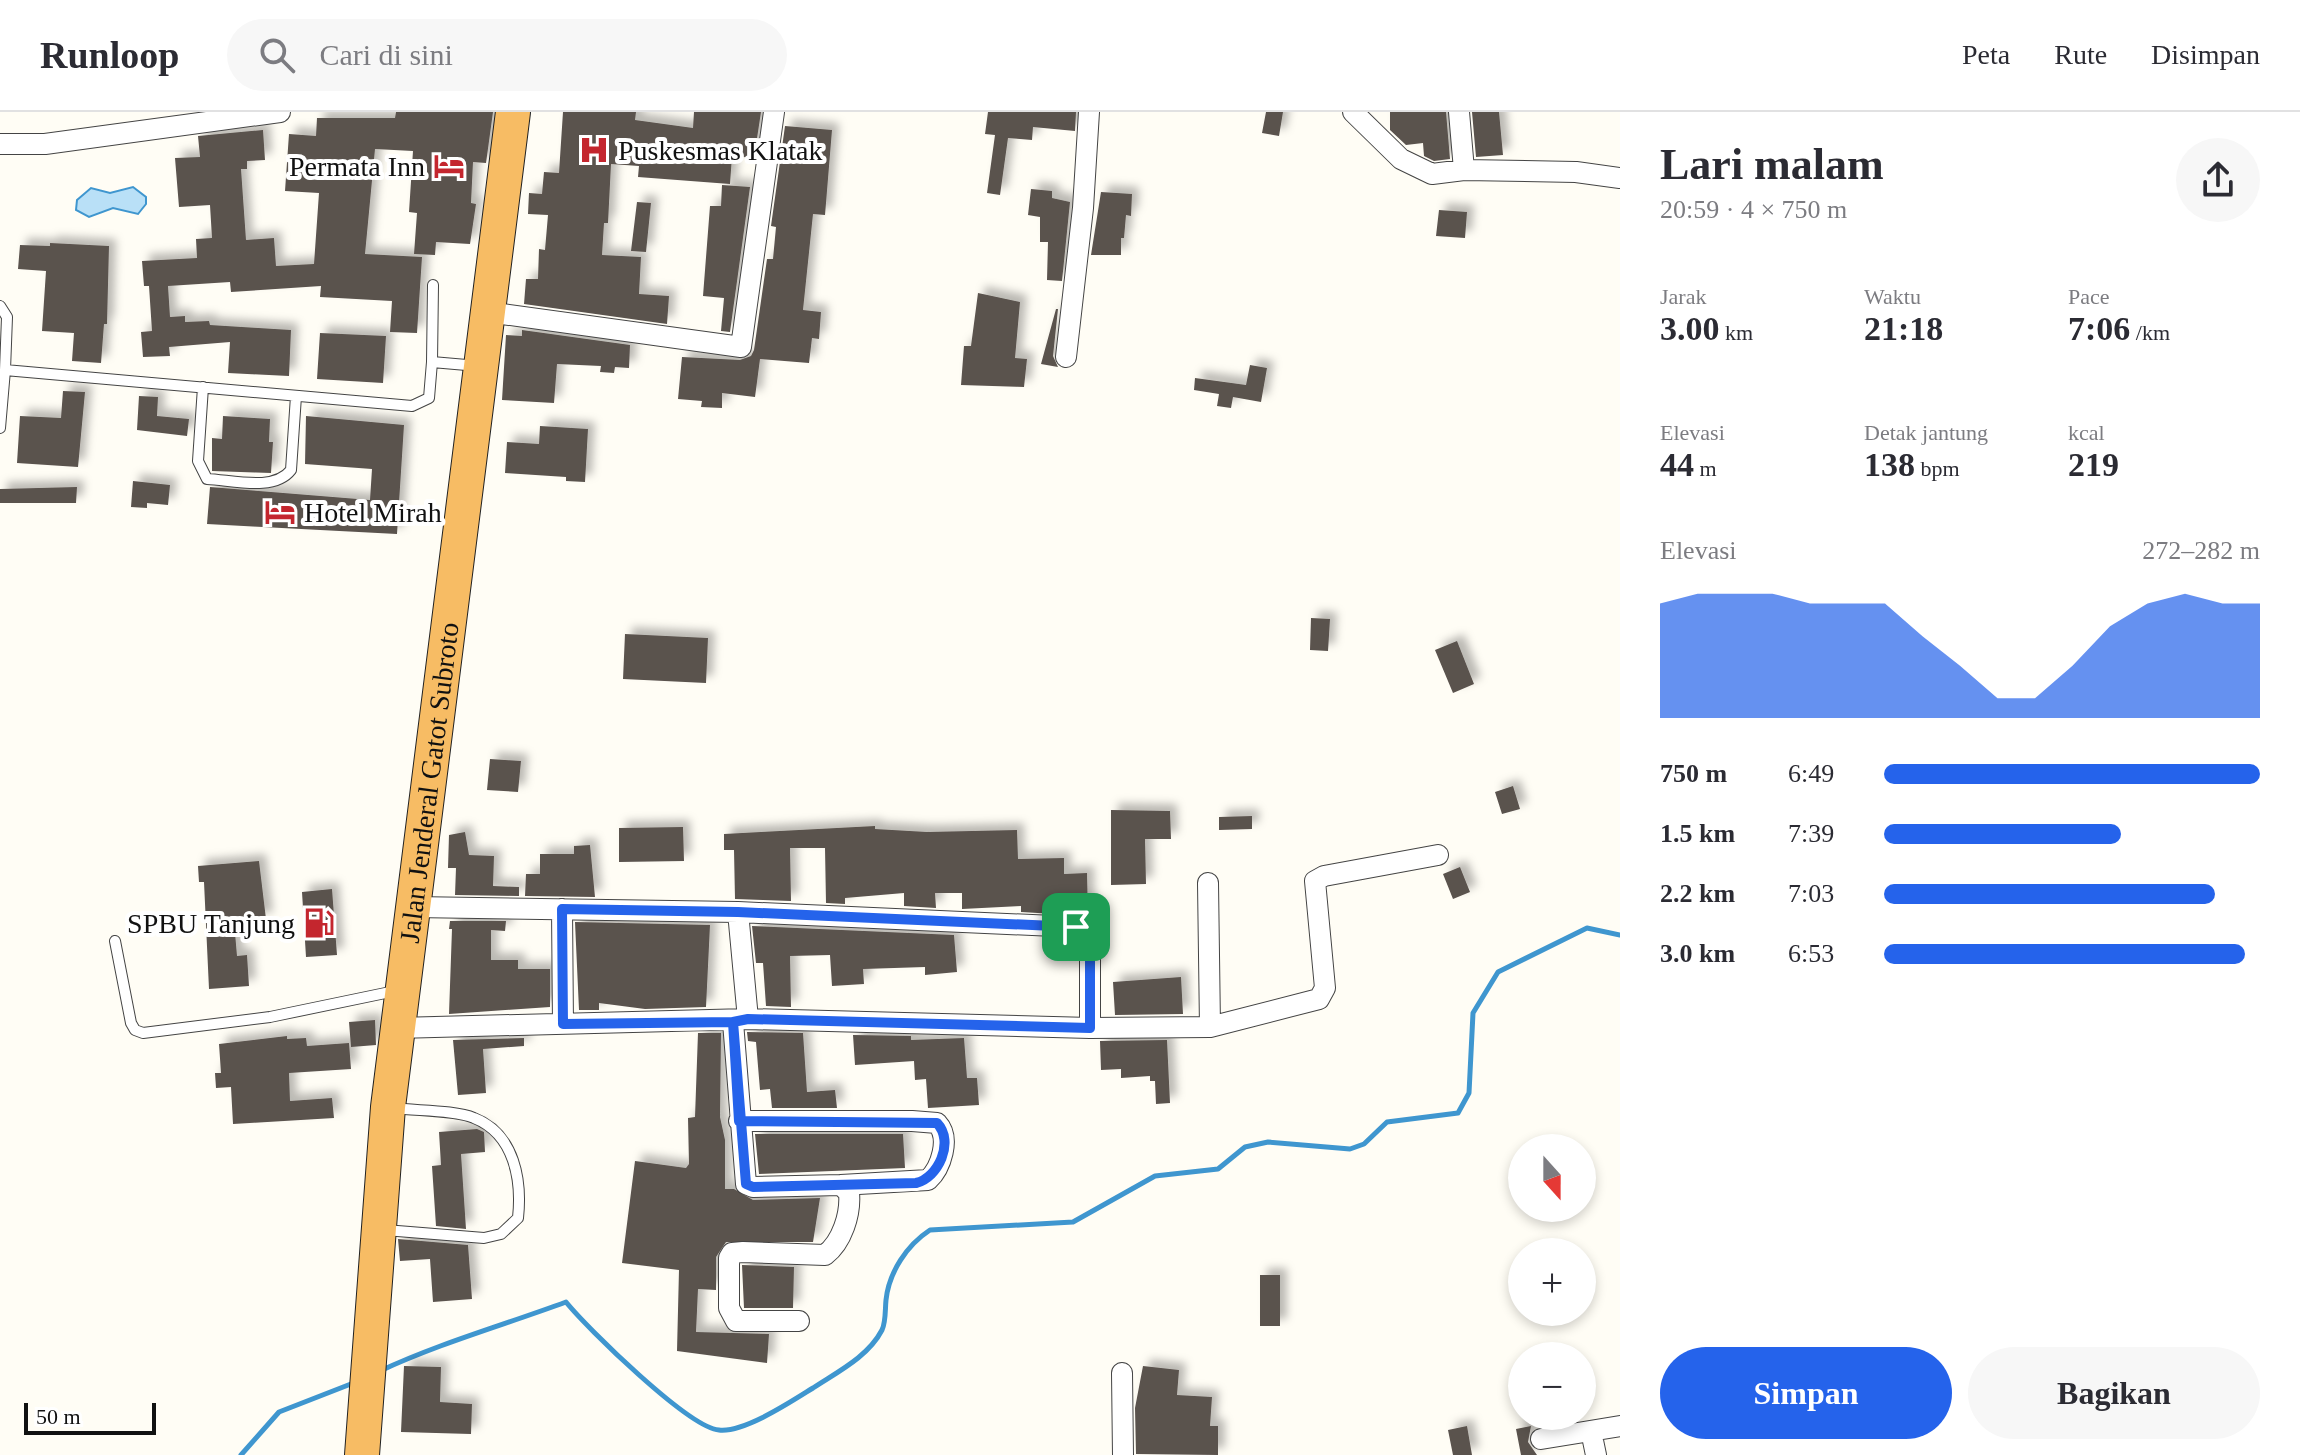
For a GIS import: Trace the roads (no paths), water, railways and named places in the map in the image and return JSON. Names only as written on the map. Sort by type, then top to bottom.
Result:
[{"type":"highway","name":"Jalan Jenderal Gatot Subroto","points":[[362,1455],[388,1107],[401,990],[513,112]]},
{"type":"street","points":[[0,144],[45,144],[280,112]]},
{"type":"street","points":[[488,312],[741,347],[774,112]]},
{"type":"street","points":[[1066,357],[1083,208],[1089,112]]},
{"type":"street","points":[[1353,112],[1401,159],[1432,174],[1464,170],[1576,172],[1620,178]]},
{"type":"street","points":[[1378,112],[1380,140]]},
{"type":"street","points":[[1459,112],[1464,170]]},
{"type":"street","points":[[397,1028],[740,1021],[1090,1028],[1210,1027],[1319,999],[1325,988],[1315,881],[1324,876],[1438,855]]},
{"type":"street","points":[[1208,883],[1210,1027]]},
{"type":"street","points":[[413,907],[738,912],[1085,929],[1090,941],[1090,1028]]},
{"type":"street","points":[[562,909],[563,1024]]},
{"type":"street","points":[[738,912],[739,1121],[746,1184],[753,1187],[928,1180],[937,1171],[944,1137],[937,1123],[912,1121],[739,1121]]},
{"type":"street","points":[[799,1321],[736,1321],[729,1308],[729,1258],[732,1253],[743,1252],[825,1255],[832,1249],[850,1210],[849,1193],[841,1185]]},
{"type":"street","points":[[1122,1373],[1123,1455]]},
{"type":"street","points":[[1541,1439],[1620,1426]]},
{"type":"street","points":[[1591,1431],[1596,1455]]},
{"type":"lane","points":[[5,370],[412,406],[429,398],[433,285]]},
{"type":"lane","points":[[0,306],[7,317],[0,428]]},
{"type":"lane","points":[[432,362],[480,367]]},
{"type":"lane","points":[[203,387],[198,461],[207,479],[273,483],[285,478],[291,470],[296,396]]},
{"type":"lane","points":[[115,941],[131,1023],[135,1030],[143,1033],[270,1017],[401,990]]},
{"type":"lane","points":[[378,1230],[484,1238],[501,1234],[518,1218],[521,1188],[515,1164],[500,1136],[474,1118],[388,1107]]},
{"type":"water","points":[[133,187],[146,197],[146,204],[138,214],[113,208],[89,217],[76,210],[77,200],[91,188],[110,193]]},
{"type":"waterway","points":[[380,1371],[566,1302],[616,1353],[685,1413],[719,1430],[741,1427],[768,1415],[842,1370],[869,1348],[883,1327],[888,1290],[895,1270],[907,1251],[930,1230],[1073,1222],[1155,1176],[1218,1169],[1245,1147],[1268,1142],[1350,1149],[1364,1144],[1387,1122],[1458,1113],[1469,1093],[1473,1013],[1498,972],[1587,928],[1620,935]]},
{"type":"waterway","points":[[241,1455],[279,1412],[356,1382]]},
{"type":"place","name":"Puskesmas Klatak","points":[[594,150]]},
{"type":"place","name":"Permata Inn","points":[[449,166]]},
{"type":"place","name":"Hotel Mirah","points":[[280,512]]},
{"type":"place","name":"SPBU Tanjung","points":[[319,923]]}]
